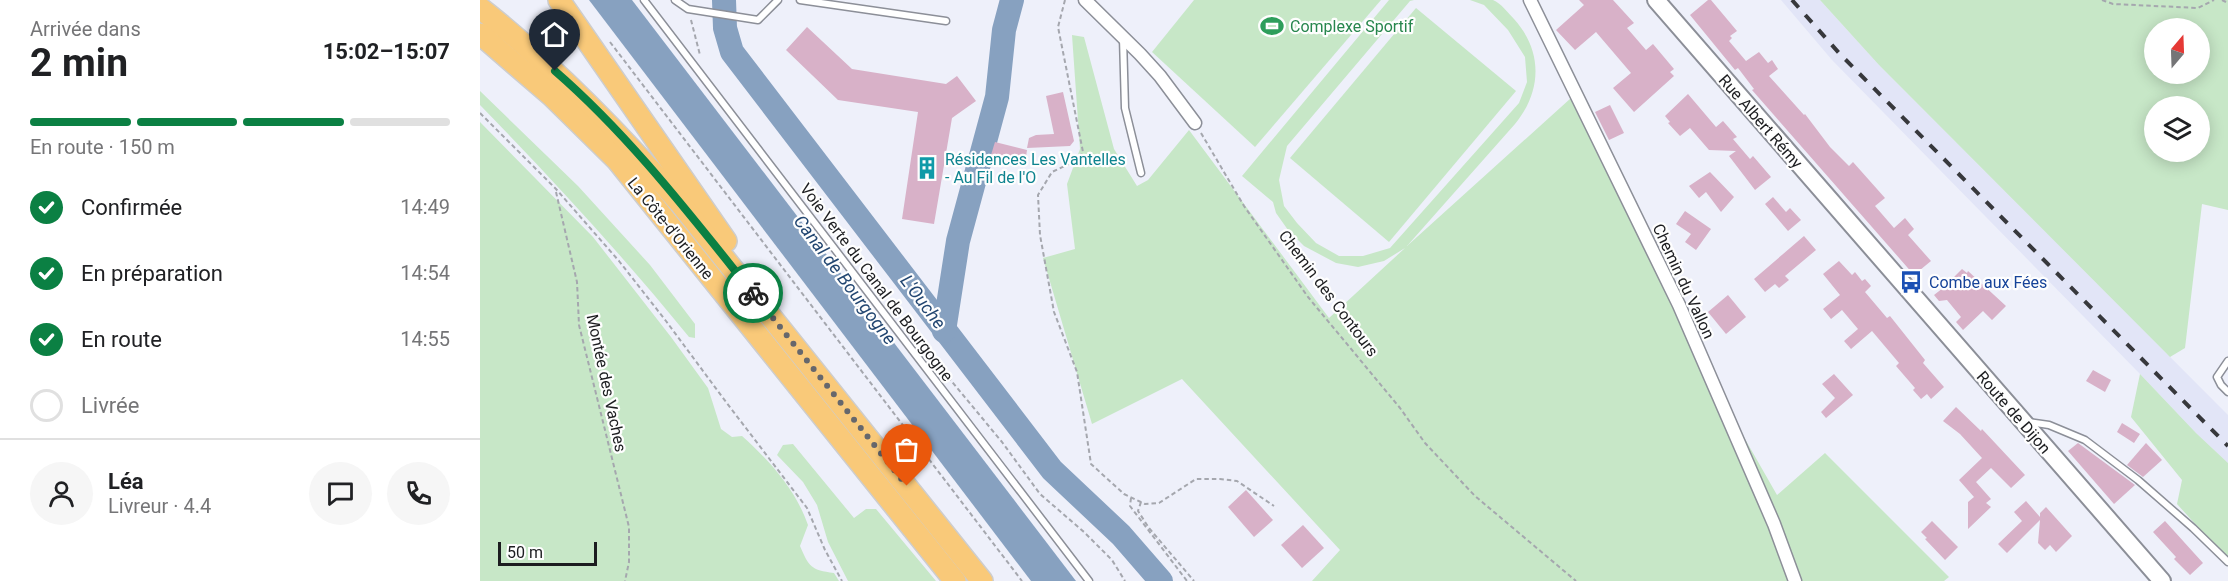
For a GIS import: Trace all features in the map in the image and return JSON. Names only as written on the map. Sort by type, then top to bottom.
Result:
[{"type":"highway","points":[[559,0],[585,40],[693,190],[805,358]]},
{"type":"highway","name":"La Côte-d'Orienne","points":[[480,8],[570,84],[629,144],[680,203],[982,581]]},
{"type":"highway","name":"La Côte-d'Orienne","points":[[480,34],[552,96],[617,160],[955,581]]},
{"type":"main road","name":"Rue Albert Rémy","points":[[1656,0],[1866,241]]},
{"type":"main road","name":"Route de Dijon","points":[[1866,241],[2162,581]]},
{"type":"street","points":[[1085,0],[1160,76],[1195,123]]},
{"type":"street","name":"Chemin du Vallon","points":[[1530,0],[1679,305],[1774,524],[1795,581]]},
{"type":"lane","name":"Voie Verte du Canal de Bourgogne","points":[[644,0],[1089,581]]},
{"type":"lane","points":[[675,0],[688,9],[758,20],[778,0]]},
{"type":"lane","points":[[800,0],[946,21]]},
{"type":"lane","points":[[1123,38],[1125,108],[1141,173]]},
{"type":"lane","points":[[2228,361],[2217,377],[2228,392]]},
{"type":"lane","points":[[2021,420],[2049,425],[2085,440],[2146,486],[2228,562]]},
{"type":"path","points":[[1065,0],[1058,27],[1083,152],[1077,160],[1052,172],[1038,195],[1040,235],[1054,312],[1077,372],[1091,464],[1131,498],[1145,504],[1160,503],[1196,479],[1220,479],[1237,481],[1274,506]]},
{"type":"path","points":[[2102,0],[2113,4],[2198,8],[2214,0]]},
{"type":"path","points":[[2222,0],[2228,3]]},
{"type":"path","points":[[688,9],[701,59]]},
{"type":"path","points":[[607,38],[1022,581]]},
{"type":"path","points":[[480,113],[556,189],[626,269],[807,508],[825,550],[842,581]]},
{"type":"path","name":"Chemin des Contours","points":[[1195,123],[1244,206],[1308,297],[1400,408],[1425,443],[1475,496],[1576,581]]},
{"type":"path","name":"Montée des Vaches","points":[[556,189],[577,282],[579,325],[629,527],[629,562],[625,581]]},
{"type":"path","points":[[922,345],[1002,442],[1040,494],[1112,560],[1125,581]]},
{"type":"path","points":[[1131,498],[1130,506],[1187,581]]},
{"type":"path","points":[[1141,502],[1138,511],[1149,528],[1194,581]]},
{"type":"shaded area","points":[[1781,0],[1820,0],[1879,65],[2228,415],[2228,463],[1832,60]]},
{"type":"green space","points":[[1194,0],[1381,0],[1255,147],[1152,52]]},
{"type":"green space","points":[[1389,0],[1414,0],[1410,1],[1287,146],[1279,180],[1284,206],[1316,243],[1339,256],[1363,256],[1390,248],[1519,103],[1527,82],[1525,57],[1508,30],[1484,5],[1470,0],[1496,1],[1514,19],[1530,44],[1536,71],[1530,98],[1515,124],[1407,246],[1571,98],[1717,390],[1777,495],[1825,453],[1949,577],[1944,581],[1312,581],[1340,550],[1182,379],[1092,424],[1043,258],[1075,249],[1067,184],[1080,149],[1072,35],[1084,37],[1114,149],[1137,186],[1148,180],[1189,130],[1329,318],[1405,248],[1384,261],[1358,267],[1336,263],[1304,246],[1288,230],[1276,213],[1273,202],[1242,176]]},
{"type":"green space","points":[[1820,0],[2228,0],[2228,210],[2202,204],[2185,348],[2170,357],[1879,65]]},
{"type":"green space","points":[[1416,8],[1516,91],[1389,242],[1290,158]]},
{"type":"green space","points":[[480,91],[578,186],[650,265],[695,324],[695,338],[689,337],[587,219],[480,105]]},
{"type":"green space","points":[[480,122],[593,237],[708,388],[721,429],[732,437],[742,436],[781,476],[803,512],[808,525],[800,546],[806,559],[816,569],[834,573],[839,581],[480,581]]},
{"type":"green space","points":[[2140,374],[2228,463],[2228,560],[2177,504],[2182,480],[2131,417]]},
{"type":"green space","points":[[793,444],[854,518],[866,509],[876,509],[936,581],[848,581],[828,542],[817,505],[803,482],[777,455],[783,445]]},
{"type":"water","name":"Canal de Bourgogne","points":[[589,0],[632,0],[1076,581],[1031,581]]},
{"type":"building","points":[[1579,0],[1613,0],[1634,23],[1627,28],[1646,50],[1653,44],[1674,69],[1670,72],[1674,76],[1634,112],[1613,88],[1631,73],[1596,32],[1575,50],[1556,30],[1584,5]]},
{"type":"building","points":[[1711,0],[1737,31],[1730,36],[1732,38],[1729,41],[1746,61],[1759,52],[1768,63],[1772,60],[1778,69],[1769,76],[1805,114],[1830,147],[1849,166],[1853,162],[1885,198],[1875,206],[1894,228],[1905,218],[1914,229],[1908,235],[1931,261],[1914,275],[1752,90],[1754,89],[1738,68],[1735,70],[1690,15]]},
{"type":"building","name":"Résidences Les Vantelles - Au Fil de l'O","points":[[807,27],[852,69],[946,84],[957,76],[976,101],[952,118],[934,224],[902,219],[918,112],[838,100],[786,50]]},
{"type":"building","points":[[1063,92],[1074,141],[1070,146],[1027,148],[1029,138],[1036,135],[1054,134],[1046,96]]},
{"type":"building","points":[[1688,94],[1716,127],[1723,121],[1737,137],[1733,139],[1750,159],[1753,156],[1771,177],[1755,190],[1729,156],[1736,151],[1709,150],[1690,128],[1680,136],[1665,116]]},
{"type":"building","points":[[1610,105],[1624,133],[1609,140],[1595,112]]},
{"type":"building","points":[[995,142],[1027,150],[1025,164],[991,155]]},
{"type":"building","points":[[1710,172],[1734,197],[1721,212],[1706,192],[1699,198],[1689,186]]},
{"type":"building","points":[[1773,197],[1786,212],[1790,208],[1801,220],[1788,231],[1765,204]]},
{"type":"building","points":[[1685,211],[1711,229],[1696,250],[1685,242],[1691,234],[1676,224]]},
{"type":"building","points":[[1804,236],[1816,250],[1785,276],[1789,280],[1779,288],[1775,284],[1765,292],[1754,279]]},
{"type":"building","points":[[1839,261],[1852,275],[1855,272],[1862,281],[1865,279],[1871,286],[1865,292],[1887,318],[1890,316],[1925,360],[1923,363],[1944,387],[1931,399],[1927,394],[1921,399],[1913,390],[1915,388],[1896,366],[1899,363],[1872,331],[1851,349],[1844,341],[1858,329],[1842,310],[1831,319],[1823,309],[1840,295],[1823,274]]},
{"type":"building","points":[[1962,269],[1967,273],[1968,271],[2006,306],[1992,320],[1983,311],[1963,330],[1956,322],[1961,317],[1947,300],[1939,301],[1934,295]]},
{"type":"building","points":[[1728,295],[1746,317],[1726,334],[1708,312]]},
{"type":"building","points":[[2093,370],[2111,380],[2105,392],[2086,381]]},
{"type":"building","points":[[1834,374],[1853,395],[1826,418],[1821,412],[1835,398],[1822,384]]},
{"type":"building","points":[[1956,407],[1981,431],[1982,429],[2025,475],[2011,488],[1991,468],[1976,482],[1991,499],[1986,503],[1991,507],[1968,529],[1968,502],[1974,497],[1959,480],[1982,458],[1960,434],[1943,421]]},
{"type":"building","points":[[2122,423],[2140,434],[2134,443],[2117,432]]},
{"type":"building","points":[[2078,443],[2135,485],[2114,504],[2068,451]]},
{"type":"building","points":[[2146,443],[2162,460],[2143,477],[2127,465]]},
{"type":"building","points":[[1246,490],[1273,520],[1254,537],[1228,507]]},
{"type":"building","points":[[2026,501],[2040,517],[2040,513],[2046,507],[2072,536],[2056,552],[2050,545],[2045,550],[2038,543],[2040,520],[2007,553],[1998,544],[2022,521],[2014,512]]},
{"type":"building","points":[[1932,521],[1958,547],[1945,560],[1921,532]]},
{"type":"building","points":[[2165,521],[2203,563],[2190,575],[2153,532]]},
{"type":"building","points":[[1303,525],[1324,548],[1302,568],[1281,545]]},
{"type":"waterway","name":"L'Ouche","points":[[724,0],[725,28],[732,52],[1052,470],[1121,535],[1161,581]]},
{"type":"waterway","points":[[944,331],[958,241],[997,97],[1004,30],[1012,0]]},
{"type":"railway","points":[[1792,0],[1839,53],[2228,446]]},
{"type":"way so far","points":[[753,293],[907,486]]},
{"type":"place","name":"Complexe Sportif","points":[[1272,26]]},
{"type":"place","name":"Résidences Les Vantelles - Au Fil de l'O","points":[[927,168]]},
{"type":"place","name":"Combe aux Fées","points":[[1911,282]]},
{"type":"route","points":[[555,71],[629,144],[753,293]]}]
